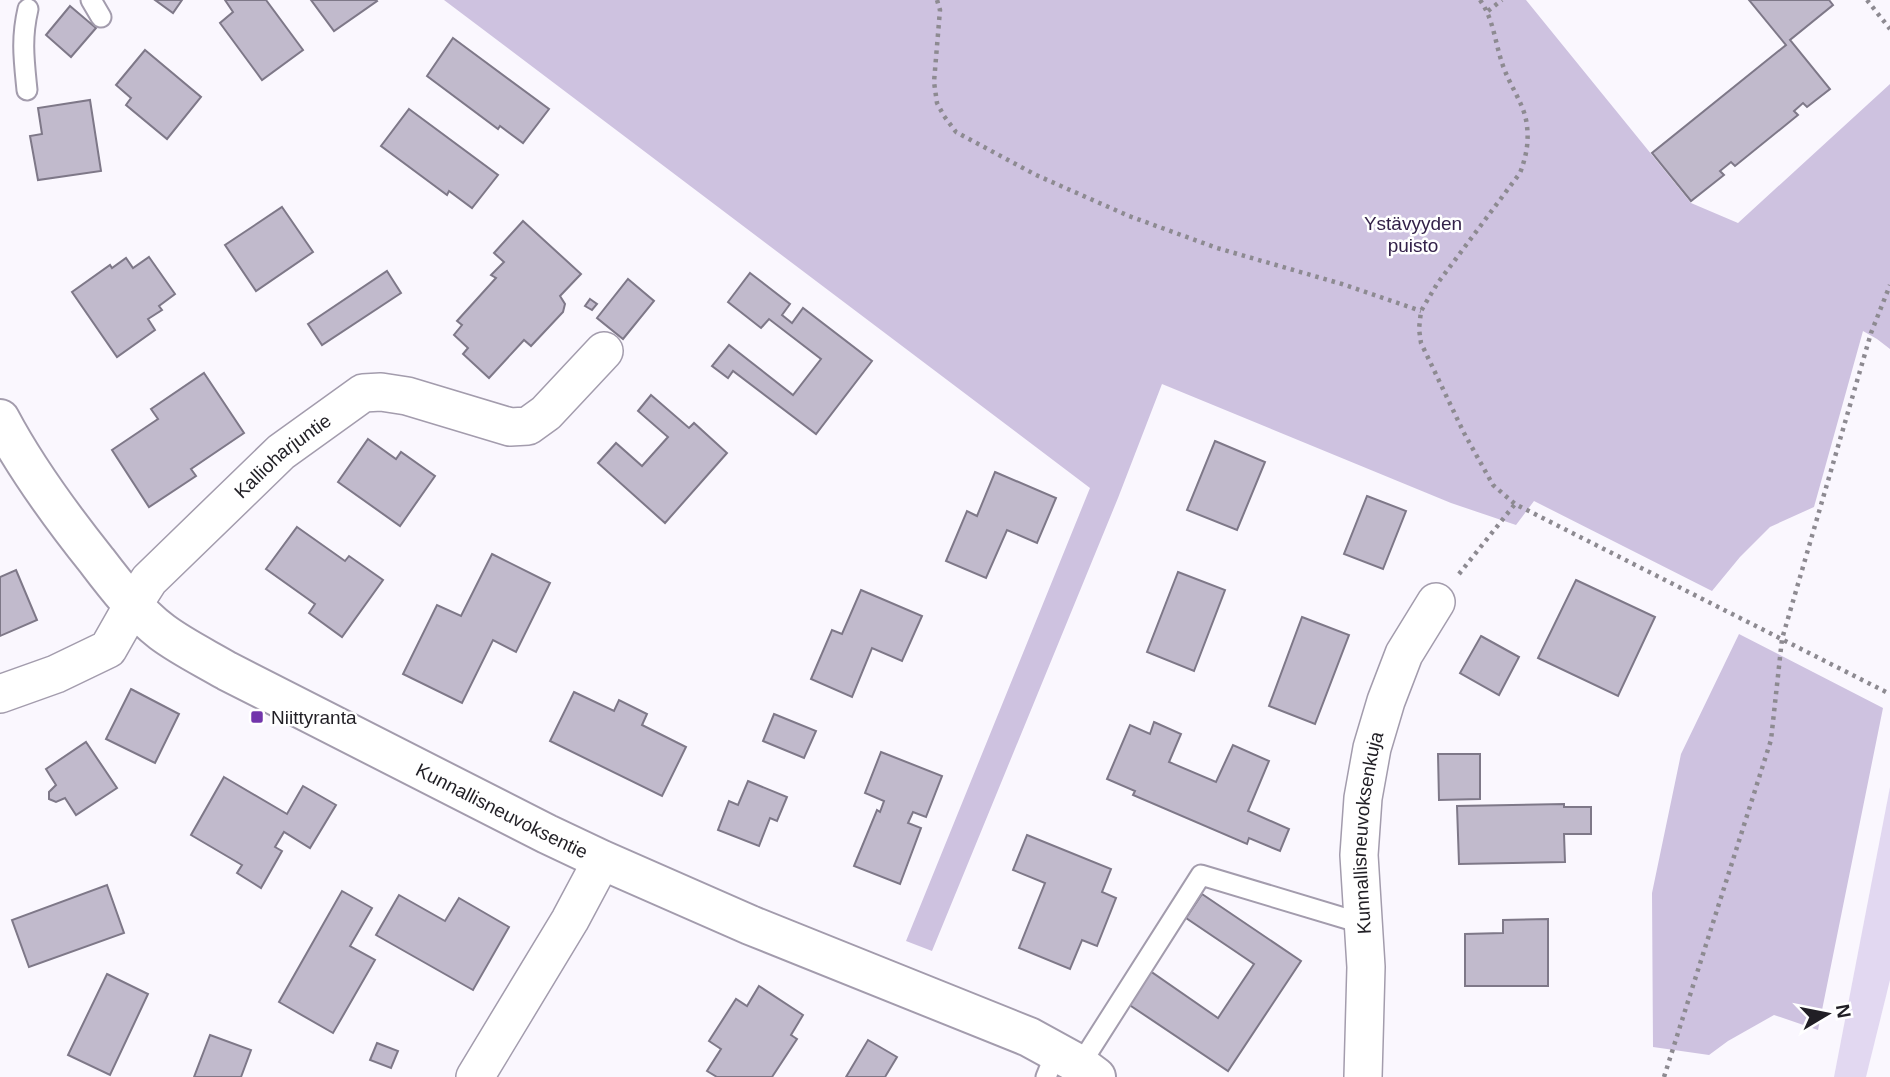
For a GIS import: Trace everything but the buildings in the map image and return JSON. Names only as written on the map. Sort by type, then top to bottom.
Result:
[{"type":"street","name":"Kallioharjuntie","points":[[0,694],[55,674],[108,649],[149,580],[281,452],[363,393],[381,392],[407,396],[510,427],[528,426],[546,413],[604,351]]},
{"type":"street","name":"Kunnallisneuvoksentie","points":[[0,419],[14,446],[67,524],[132,605],[161,631],[226,671],[602,860],[750,925],[1029,1037],[1070,1068]]},
{"type":"street","name":"Kunnallisneuvoksenkuja","points":[[1363,1077],[1366,967],[1359,855],[1363,798],[1372,748],[1386,701],[1404,654],[1436,602]]},
{"type":"street","points":[[475,1077],[570,920],[602,860]]},
{"type":"lane","points":[[91,0],[101,18]]},
{"type":"lane","points":[[25,3],[22,43],[27,90]]},
{"type":"lane","points":[[1070,1068],[1201,875],[1364,925]]},
{"type":"path","points":[[937,0],[940,10],[934,82],[937,103],[956,132],[1036,175],[1129,216],[1217,248],[1342,284],[1421,311]]},
{"type":"path","points":[[1480,0],[1488,11],[1504,70],[1520,101],[1527,124],[1527,155],[1520,173],[1437,284],[1421,311],[1419,329],[1421,343],[1464,433],[1493,485],[1515,504],[1890,694]]},
{"type":"path","points":[[1488,11],[1502,0]]},
{"type":"path","points":[[1867,0],[1890,29]]},
{"type":"path","points":[[1664,1077],[1771,740],[1782,639],[1871,333],[1890,285]]},
{"type":"path","points":[[1436,602],[1515,504]]},
{"type":"shaded area","points":[[1890,787],[1890,980],[1866,1077],[1834,1077]]},
{"type":"green space","name":"Ystävyyden puisto","points":[[444,0],[1526,0],[1691,203],[1738,223],[1890,84],[1890,349],[1863,331],[1814,507],[1770,527],[1712,591],[1534,501],[1516,525],[1451,503],[1162,384],[932,951],[906,941],[1090,488]]},
{"type":"green space","points":[[1739,634],[1883,708],[1818,1030],[1774,1015],[1709,1055],[1653,1047],[1652,893],[1681,754]]},
{"type":"place","name":"Niittyranta","points":[[257,717]]}]
